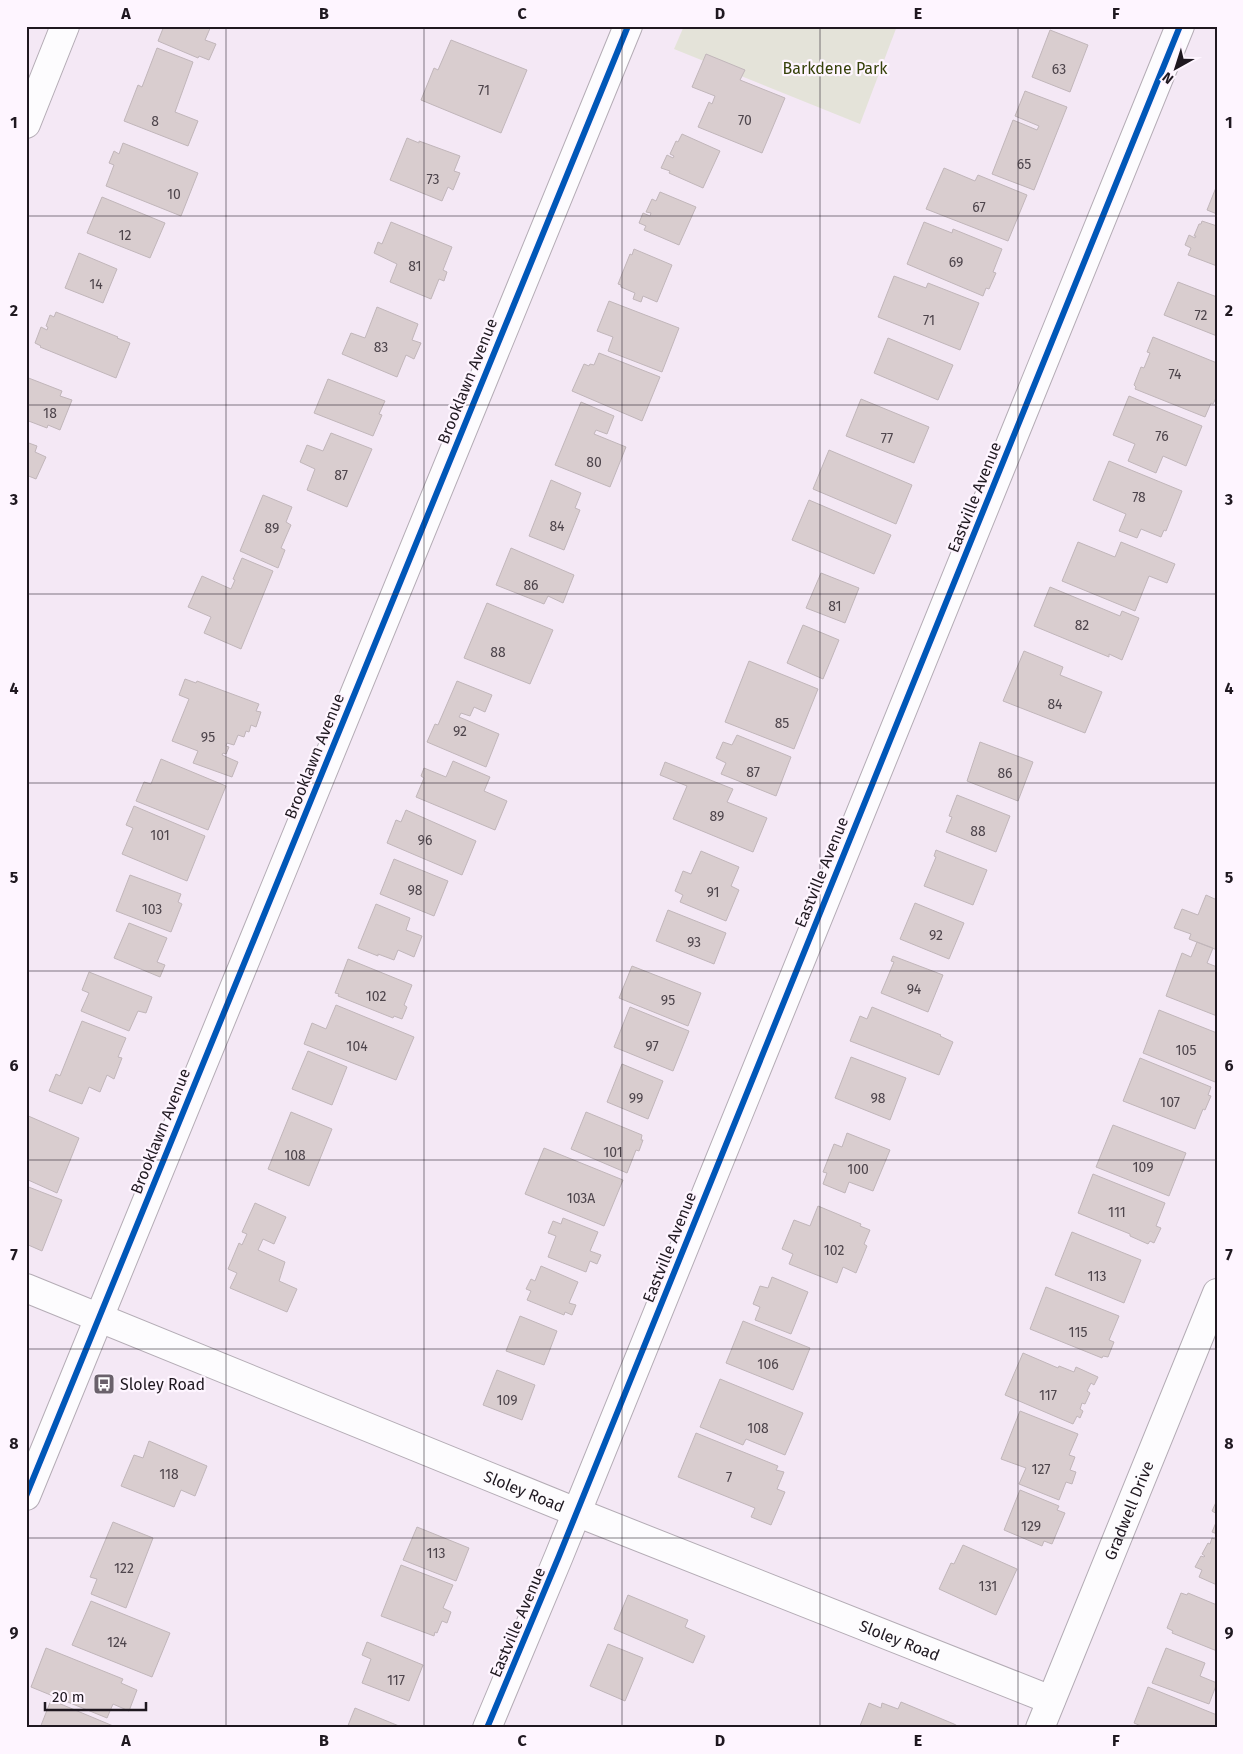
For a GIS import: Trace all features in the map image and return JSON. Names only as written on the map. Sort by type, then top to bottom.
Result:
[{"type":"street","points":[[26,124],[65,26]]},
{"type":"street","name":"Brooklawn Avenue","points":[[26,1496],[628,26]]},
{"type":"street","name":"Eastville Avenue","points":[[487,1728],[1180,26]]},
{"type":"street","name":"Sloley Road","points":[[26,1288],[576,1512],[1051,1700]]},
{"type":"street","name":"Gradwell Drive","points":[[1040,1728],[1217,1293]]},
{"type":"green space","name":"Barkdene Park","points":[[684,26],[897,26],[860,124],[674,49]]},
{"type":"building","points":[[164,26],[211,26],[205,40],[216,44],[209,60],[199,56],[198,58],[158,41]]},
{"type":"building","points":[[1050,30],[1088,45],[1070,92],[1032,77]]},
{"type":"building","points":[[451,40],[527,70],[501,133],[421,100],[434,68],[438,70]]},
{"type":"building","points":[[157,48],[193,62],[175,112],[198,121],[188,146],[124,121],[138,85],[142,87]]},
{"type":"building","points":[[706,54],[745,70],[740,80],[785,98],[762,153],[698,127],[709,102],[712,104],[715,96],[692,87]]},
{"type":"building","points":[[1025,91],[1067,107],[1034,190],[992,174],[1013,120],[1037,130],[1039,126],[1015,116]]},
{"type":"building","points":[[682,134],[720,151],[703,188],[661,168],[667,155],[673,158],[674,156],[670,154],[676,141],[678,142]]},
{"type":"building","points":[[407,138],[460,156],[454,171],[460,173],[453,190],[448,187],[442,201],[390,180]]},
{"type":"building","points":[[123,143],[198,173],[181,216],[106,186],[114,165],[109,163],[114,151],[119,154]]},
{"type":"building","points":[[944,168],[975,181],[978,175],[1027,195],[1008,241],[926,209]]},
{"type":"building","points":[[1217,185],[1217,214],[1207,210]]},
{"type":"building","points":[[660,192],[696,207],[679,245],[644,230],[646,226],[639,223],[643,213],[650,216],[651,213],[646,212],[652,199],[656,201]]},
{"type":"building","points":[[102,197],[165,223],[150,258],[87,233]]},
{"type":"building","points":[[1202,221],[1217,226],[1217,266],[1188,255],[1191,248],[1185,245],[1189,235],[1195,238],[1196,236],[1194,236]]},
{"type":"building","points":[[391,222],[452,247],[443,270],[447,272],[444,281],[439,279],[431,299],[390,282],[397,264],[374,253],[378,242],[382,244]]},
{"type":"building","points":[[924,222],[952,233],[953,229],[1002,249],[993,272],[996,273],[989,289],[986,288],[983,296],[907,264]]},
{"type":"building","points":[[634,249],[672,265],[657,302],[643,296],[641,302],[633,299],[635,293],[618,284],[630,254],[632,255]]},
{"type":"building","points":[[79,253],[117,269],[103,303],[65,288]]},
{"type":"building","points":[[894,276],[926,288],[928,283],[979,303],[960,350],[878,317]]},
{"type":"building","points":[[1178,282],[1217,297],[1217,336],[1164,315]]},
{"type":"building","points":[[609,301],[679,328],[662,372],[608,351],[613,337],[597,331]]},
{"type":"building","points":[[377,307],[418,324],[412,340],[421,343],[414,359],[406,355],[397,377],[342,354],[351,333],[365,338]]},
{"type":"building","points":[[56,312],[130,343],[116,378],[40,347],[35,343],[41,327],[47,330],[48,327],[46,326],[50,315],[54,317]]},
{"type":"building","points":[[1153,337],[1217,363],[1217,396],[1213,404],[1211,403],[1205,417],[1135,389],[1134,385],[1141,367],[1144,368],[1150,353],[1147,352]]},
{"type":"building","points":[[888,338],[953,365],[938,400],[874,373]]},
{"type":"building","points":[[599,353],[660,377],[642,421],[572,391],[584,364],[594,365]]},
{"type":"building","points":[[26,377],[62,391],[60,396],[72,400],[60,430],[48,425],[47,428],[26,420]]},
{"type":"building","points":[[328,379],[385,401],[379,414],[382,415],[373,436],[314,413]]},
{"type":"building","points":[[1129,396],[1202,426],[1186,466],[1163,456],[1156,473],[1128,461],[1135,444],[1113,435]]},
{"type":"building","points":[[861,399],[929,427],[914,463],[846,436]]},
{"type":"building","points":[[581,402],[614,416],[607,434],[596,430],[594,434],[626,447],[610,487],[555,465]]},
{"type":"building","points":[[331,433],[372,449],[347,507],[307,490],[315,469],[300,462],[307,445],[323,451]]},
{"type":"building","points":[[26,442],[37,446],[35,452],[46,457],[36,479],[26,475]]},
{"type":"building","points":[[829,450],[912,485],[896,524],[813,489]]},
{"type":"building","points":[[1109,461],[1182,491],[1166,531],[1164,530],[1161,537],[1141,529],[1137,538],[1119,531],[1126,514],[1093,500]]},
{"type":"building","points":[[551,480],[581,493],[575,508],[580,510],[564,550],[529,536]]},
{"type":"building","points":[[263,495],[292,507],[286,522],[291,525],[281,548],[285,550],[278,568],[240,551]]},
{"type":"building","points":[[809,500],[891,535],[874,574],[792,540]]},
{"type":"building","points":[[1078,542],[1115,557],[1121,542],[1175,564],[1167,583],[1149,576],[1135,611],[1062,581]]},
{"type":"building","points":[[511,548],[574,575],[563,603],[548,596],[544,604],[496,585]]},
{"type":"building","points":[[242,558],[273,571],[241,649],[204,633],[211,617],[188,607],[202,576],[231,589]]},
{"type":"building","points":[[821,573],[859,588],[845,623],[806,608]]},
{"type":"building","points":[[1050,587],[1120,616],[1122,611],[1139,618],[1122,660],[1109,654],[1109,657],[1034,626]]},
{"type":"building","points":[[487,603],[553,630],[530,684],[464,658]]},
{"type":"building","points":[[803,625],[839,640],[823,679],[787,663]]},
{"type":"building","points":[[1024,651],[1063,667],[1060,675],[1102,692],[1085,733],[1003,701]]},
{"type":"building","points":[[749,661],[818,689],[794,749],[725,722]]},
{"type":"building","points":[[185,679],[196,683],[197,681],[259,704],[256,711],[261,712],[256,727],[251,725],[249,732],[246,731],[244,737],[238,735],[234,745],[227,743],[226,746],[229,747],[226,754],[223,753],[222,755],[238,762],[232,777],[193,763],[198,751],[172,741],[189,699],[179,695]]},
{"type":"building","points":[[457,681],[492,695],[485,712],[474,707],[470,716],[461,713],[459,717],[499,734],[486,767],[427,742],[435,724],[438,725]]},
{"type":"building","points":[[737,735],[791,757],[776,796],[721,774],[726,763],[716,758],[723,742],[732,745]]},
{"type":"building","points":[[980,742],[1033,762],[1018,801],[967,781]]},
{"type":"building","points":[[161,759],[226,786],[208,830],[136,801],[144,782],[151,784]]},
{"type":"building","points":[[453,761],[490,777],[484,791],[507,801],[495,830],[416,797],[424,778],[421,776],[424,768],[446,777]]},
{"type":"building","points":[[665,762],[733,789],[727,802],[767,818],[753,852],[673,819],[687,786],[660,775]]},
{"type":"building","points":[[957,795],[1010,816],[996,852],[946,832],[952,817],[949,816]]},
{"type":"building","points":[[134,806],[205,836],[187,881],[122,854],[133,828],[126,825]]},
{"type":"building","points":[[406,810],[476,841],[462,875],[387,843],[396,820],[401,822]]},
{"type":"building","points":[[936,850],[987,870],[973,905],[924,886],[936,857],[934,856]]},
{"type":"building","points":[[701,851],[739,867],[731,886],[739,890],[726,921],[680,902],[683,895],[675,891],[683,871],[691,874]]},
{"type":"building","points":[[394,859],[448,881],[434,916],[380,894]]},
{"type":"building","points":[[130,875],[181,894],[178,902],[182,904],[171,932],[116,911]]},
{"type":"building","points":[[1206,895],[1217,900],[1217,950],[1189,939],[1191,934],[1174,928],[1182,909],[1198,915]]},
{"type":"building","points":[[915,903],[964,923],[949,959],[900,939]]},
{"type":"building","points":[[376,904],[410,918],[406,930],[422,936],[414,957],[398,950],[394,960],[358,948]]},
{"type":"building","points":[[668,910],[726,933],[714,964],[656,941]]},
{"type":"building","points":[[129,923],[167,938],[157,962],[165,965],[160,977],[114,958]]},
{"type":"building","points":[[1197,942],[1213,948],[1207,963],[1217,967],[1217,1016],[1166,996],[1182,953],[1191,957]]},
{"type":"building","points":[[893,956],[943,975],[928,1012],[881,993],[894,962],[891,961]]},
{"type":"building","points":[[348,959],[412,985],[404,1005],[407,1007],[402,1019],[394,1016],[393,1018],[338,996],[339,994],[335,993]]},
{"type":"building","points":[[632,966],[701,993],[688,1026],[619,998]]},
{"type":"building","points":[[89,972],[152,997],[146,1013],[138,1011],[129,1031],[81,1011],[89,993],[82,990]]},
{"type":"building","points":[[336,1005],[414,1037],[396,1080],[304,1044],[312,1023],[326,1029]]},
{"type":"building","points":[[630,1007],[689,1031],[673,1071],[614,1047]]},
{"type":"building","points":[[872,1007],[941,1035],[953,1042],[939,1075],[850,1041],[860,1016],[867,1019]]},
{"type":"building","points":[[1159,1010],[1217,1033],[1217,1077],[1215,1082],[1143,1053]]},
{"type":"building","points":[[82,1021],[126,1038],[118,1057],[122,1058],[114,1079],[107,1075],[100,1092],[89,1087],[82,1104],[49,1091],[56,1074],[60,1076]]},
{"type":"building","points":[[308,1051],[347,1067],[332,1105],[292,1089]]},
{"type":"building","points":[[851,1057],[906,1078],[890,1120],[835,1098]]},
{"type":"building","points":[[1140,1058],[1211,1087],[1208,1095],[1211,1096],[1205,1110],[1203,1109],[1195,1129],[1123,1101]]},
{"type":"building","points":[[622,1064],[663,1081],[648,1119],[607,1102]]},
{"type":"building","points":[[291,1112],[332,1129],[309,1186],[268,1169]]},
{"type":"building","points":[[586,1112],[642,1135],[641,1140],[643,1140],[639,1151],[636,1150],[627,1173],[571,1149]]},
{"type":"building","points":[[26,1115],[79,1138],[57,1193],[26,1179]]},
{"type":"building","points":[[1113,1125],[1186,1153],[1169,1196],[1096,1167]]},
{"type":"building","points":[[847,1133],[890,1150],[873,1191],[849,1182],[845,1193],[823,1184],[827,1173],[823,1172],[834,1144],[842,1147]]},
{"type":"building","points":[[544,1148],[623,1180],[604,1226],[525,1194]]},
{"type":"building","points":[[1093,1174],[1165,1203],[1156,1226],[1161,1228],[1154,1243],[1150,1241],[1148,1244],[1130,1236],[1130,1234],[1078,1213]]},
{"type":"building","points":[[26,1186],[62,1200],[42,1251],[26,1244]]},
{"type":"building","points":[[255,1203],[286,1217],[274,1244],[263,1239],[258,1250],[285,1262],[279,1281],[297,1289],[287,1312],[230,1288],[237,1273],[228,1269],[239,1243],[242,1245],[247,1234],[242,1232]]},
{"type":"building","points":[[818,1206],[861,1224],[860,1226],[870,1230],[864,1244],[867,1246],[856,1273],[843,1267],[837,1283],[789,1264],[793,1254],[782,1249],[794,1220],[810,1226]]},
{"type":"building","points":[[563,1218],[598,1232],[590,1251],[601,1255],[597,1264],[590,1261],[586,1272],[548,1257],[556,1236],[548,1233],[553,1221],[561,1224]]},
{"type":"building","points":[[1072,1232],[1141,1260],[1124,1303],[1055,1275]]},
{"type":"building","points":[[541,1266],[578,1282],[569,1303],[576,1305],[572,1315],[565,1312],[564,1315],[527,1300],[531,1291],[526,1289],[531,1279],[535,1281]]},
{"type":"building","points":[[772,1277],[808,1292],[791,1334],[755,1320],[760,1307],[753,1304],[760,1286],[768,1288]]},
{"type":"building","points":[[1046,1287],[1119,1316],[1109,1340],[1114,1342],[1108,1357],[1103,1356],[1102,1358],[1030,1329]]},
{"type":"building","points":[[520,1316],[557,1331],[544,1365],[506,1351]]},
{"type":"building","points":[[743,1321],[810,1348],[793,1390],[726,1363]]},
{"type":"building","points":[[1023,1353],[1058,1368],[1059,1366],[1074,1372],[1076,1367],[1098,1377],[1094,1385],[1091,1383],[1087,1391],[1090,1393],[1085,1404],[1082,1403],[1080,1409],[1083,1411],[1080,1418],[1077,1416],[1073,1424],[1005,1395]]},
{"type":"building","points":[[497,1370],[535,1385],[522,1420],[483,1405]]},
{"type":"building","points":[[720,1379],[803,1413],[785,1455],[746,1439],[743,1445],[700,1427]]},
{"type":"building","points":[[1020,1411],[1078,1434],[1069,1455],[1075,1457],[1070,1470],[1076,1472],[1072,1484],[1066,1482],[1059,1500],[1019,1484],[1026,1468],[1001,1459]]},
{"type":"building","points":[[696,1433],[778,1466],[776,1470],[784,1472],[777,1489],[785,1492],[771,1525],[751,1517],[755,1508],[678,1477]]},
{"type":"building","points":[[149,1441],[207,1466],[195,1496],[181,1490],[174,1507],[121,1486],[134,1455],[143,1458]]},
{"type":"building","points":[[1020,1490],[1059,1506],[1057,1510],[1065,1513],[1052,1544],[1044,1541],[1042,1546],[1004,1530]]},
{"type":"building","points":[[1217,1500],[1217,1514],[1212,1511]]},
{"type":"building","points":[[1217,1520],[1217,1534],[1212,1532]]},
{"type":"building","points":[[113,1522],[153,1538],[126,1608],[91,1594],[97,1579],[90,1577]]},
{"type":"building","points":[[417,1527],[469,1548],[456,1581],[403,1560]]},
{"type":"building","points":[[1212,1538],[1217,1540],[1217,1585],[1199,1577],[1202,1570],[1195,1567],[1201,1556],[1205,1556],[1202,1554]]},
{"type":"building","points":[[963,1545],[1017,1569],[996,1615],[939,1589],[951,1563],[954,1564]]},
{"type":"building","points":[[401,1565],[453,1585],[443,1608],[451,1612],[447,1623],[442,1621],[434,1636],[381,1616]]},
{"type":"building","points":[[1181,1593],[1187,1595],[1188,1593],[1217,1605],[1217,1651],[1172,1633],[1173,1631],[1167,1628]]},
{"type":"building","points":[[628,1595],[688,1620],[685,1627],[705,1636],[693,1663],[614,1629]]},
{"type":"building","points":[[91,1601],[170,1633],[152,1677],[72,1645]]},
{"type":"building","points":[[367,1642],[423,1665],[409,1701],[362,1683],[371,1659],[362,1655]]},
{"type":"building","points":[[608,1644],[643,1658],[625,1701],[590,1686]]},
{"type":"building","points":[[46,1648],[123,1679],[121,1683],[137,1690],[129,1711],[113,1704],[107,1718],[31,1687]]},
{"type":"building","points":[[1166,1648],[1205,1663],[1200,1676],[1217,1683],[1209,1704],[1152,1683]]},
{"type":"building","points":[[1148,1687],[1217,1715],[1217,1728],[1146,1728],[1134,1723]]},
{"type":"building","points":[[51,1700],[118,1728],[40,1728]]},
{"type":"building","points":[[901,1702],[961,1728],[865,1728],[860,1726],[869,1703],[881,1708],[882,1703],[898,1709]]},
{"type":"building","points":[[355,1708],[399,1726],[398,1728],[347,1728]]},
{"type":"cycle path","points":[[26,1496],[628,26]]},
{"type":"cycle path","points":[[487,1728],[559,1556],[1180,26]]},
{"type":"place","name":"Sloley Road","points":[[104,1384]]}]
